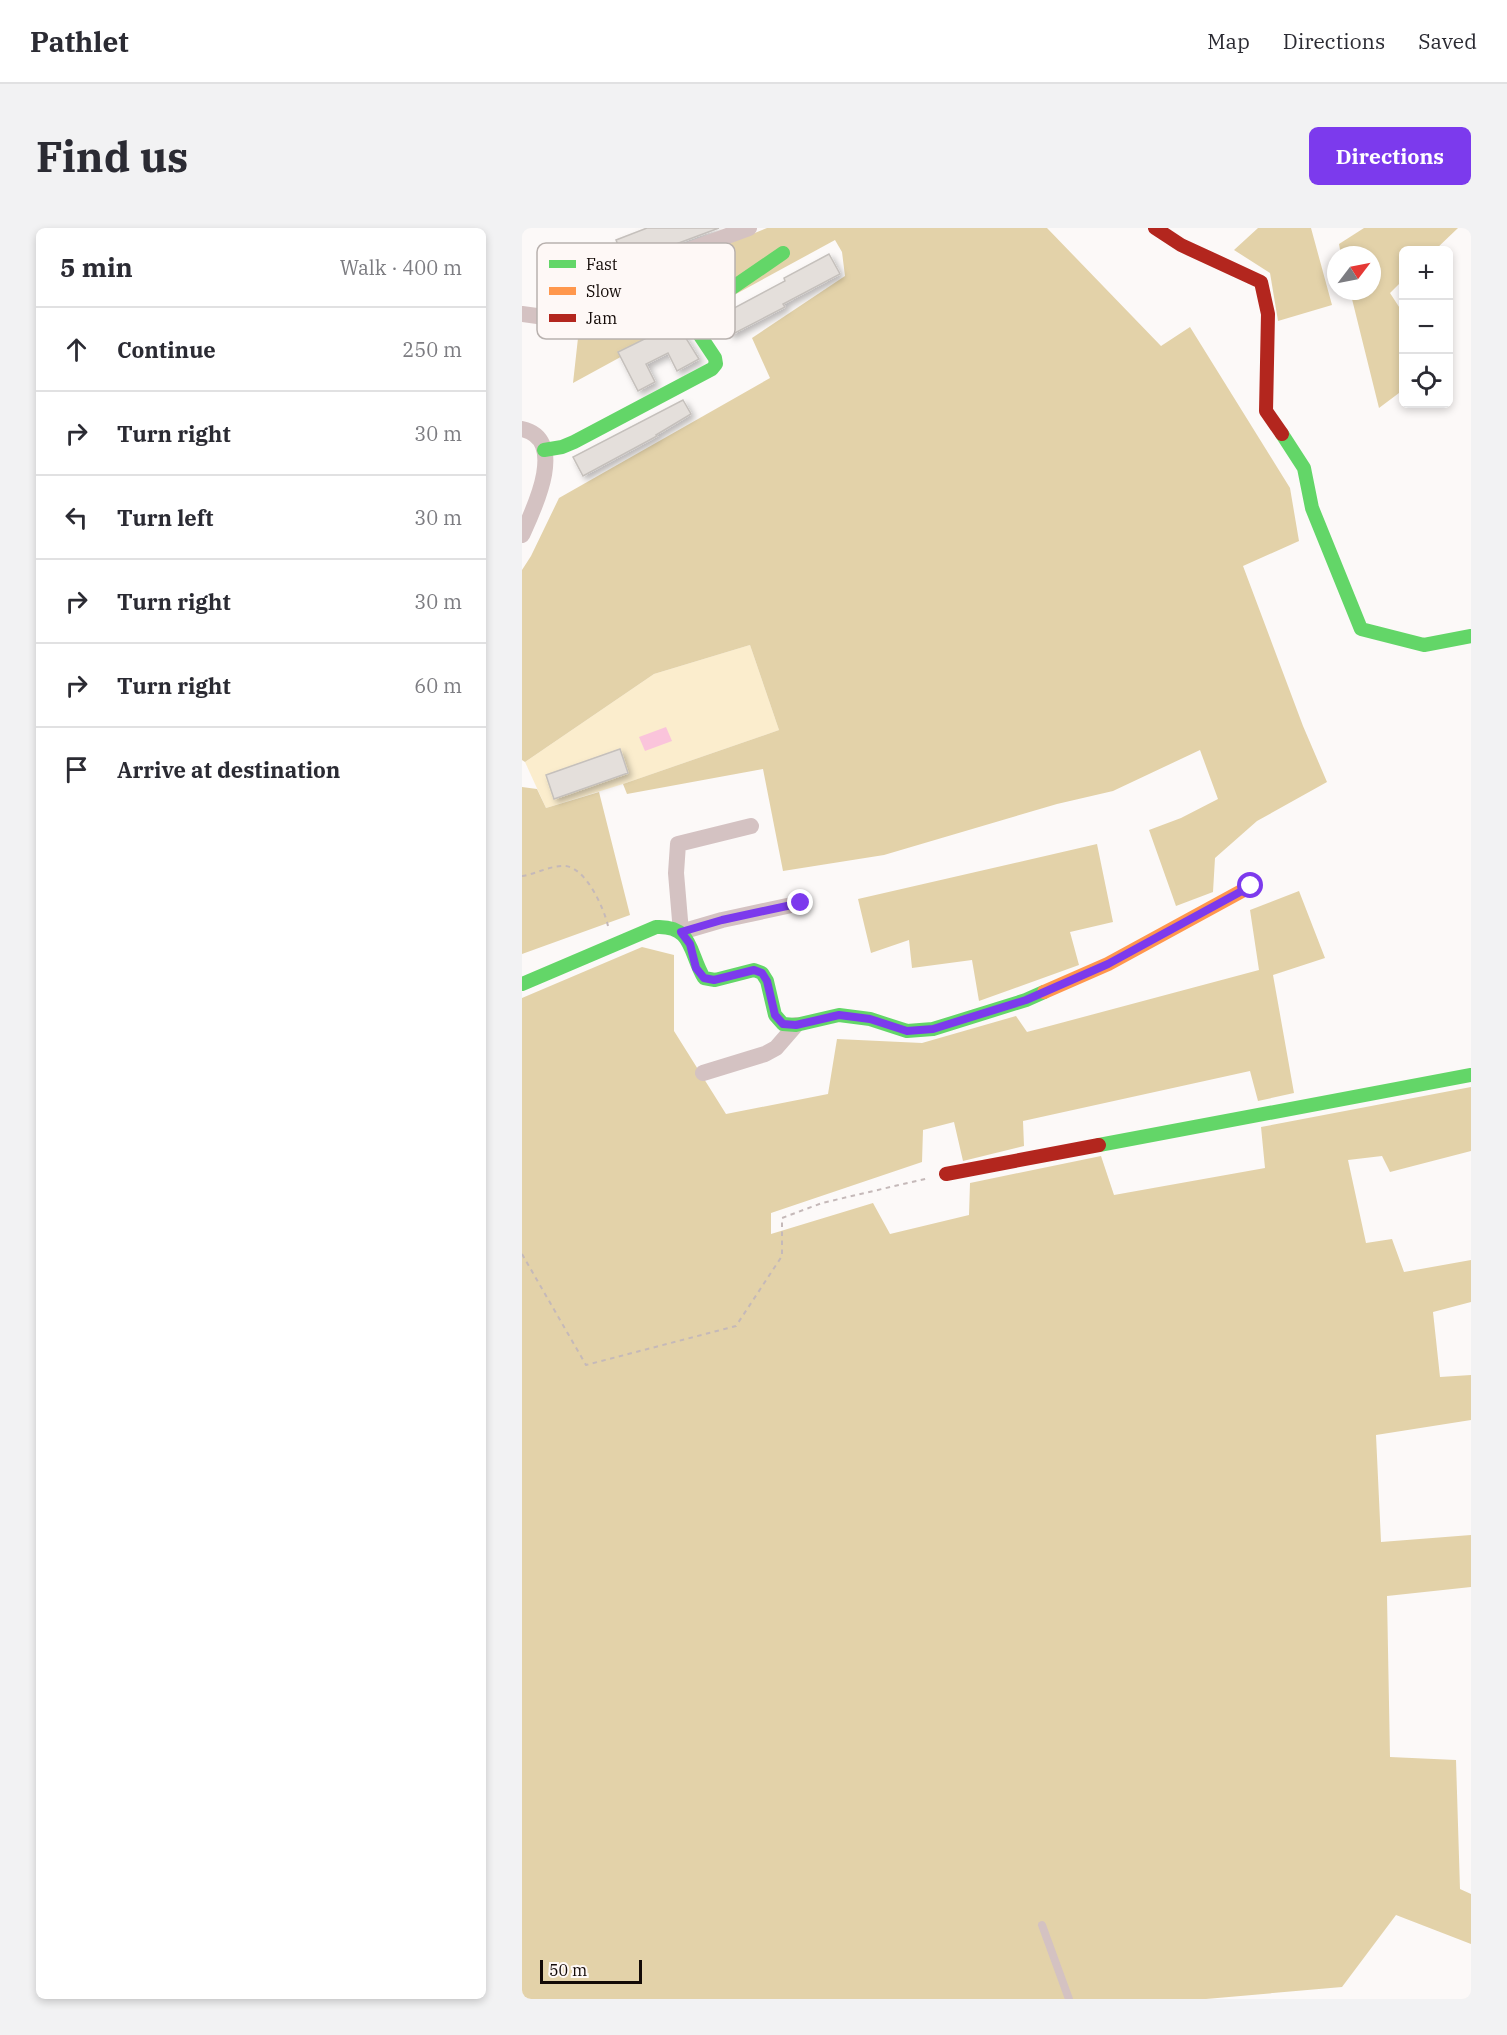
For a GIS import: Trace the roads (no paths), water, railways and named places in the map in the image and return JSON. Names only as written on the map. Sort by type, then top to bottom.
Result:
[{"type":"street","points":[[708,243],[749,228]]},
{"type":"street","points":[[1155,228],[1181,245],[1261,282],[1268,314],[1266,411],[1304,468],[1312,508],[1361,629],[1424,645],[1471,636]]},
{"type":"street","points":[[735,286],[783,254]]},
{"type":"street","points":[[522,314],[537,316]]},
{"type":"street","points":[[544,450],[574,442],[712,369],[716,364],[715,358],[702,339]]},
{"type":"street","points":[[522,429],[533,432],[544,450],[545,460],[539,497],[522,535]]},
{"type":"street","points":[[681,932],[676,873],[678,844],[752,826]]},
{"type":"street","points":[[522,984],[656,927],[668,925],[681,932],[690,944],[696,968],[704,978],[714,980],[754,970],[762,973],[767,981],[775,1015],[783,1024],[796,1025],[839,1015],[870,1019],[907,1031],[933,1029],[1026,1000],[1108,964],[1251,886]]},
{"type":"street","points":[[681,932],[722,920],[801,903]]},
{"type":"street","points":[[703,1073],[765,1054],[776,1048],[796,1025]]},
{"type":"street","points":[[946,1174],[1471,1075]]},
{"type":"lane","points":[[1041,1925],[1070,1999]]}]
